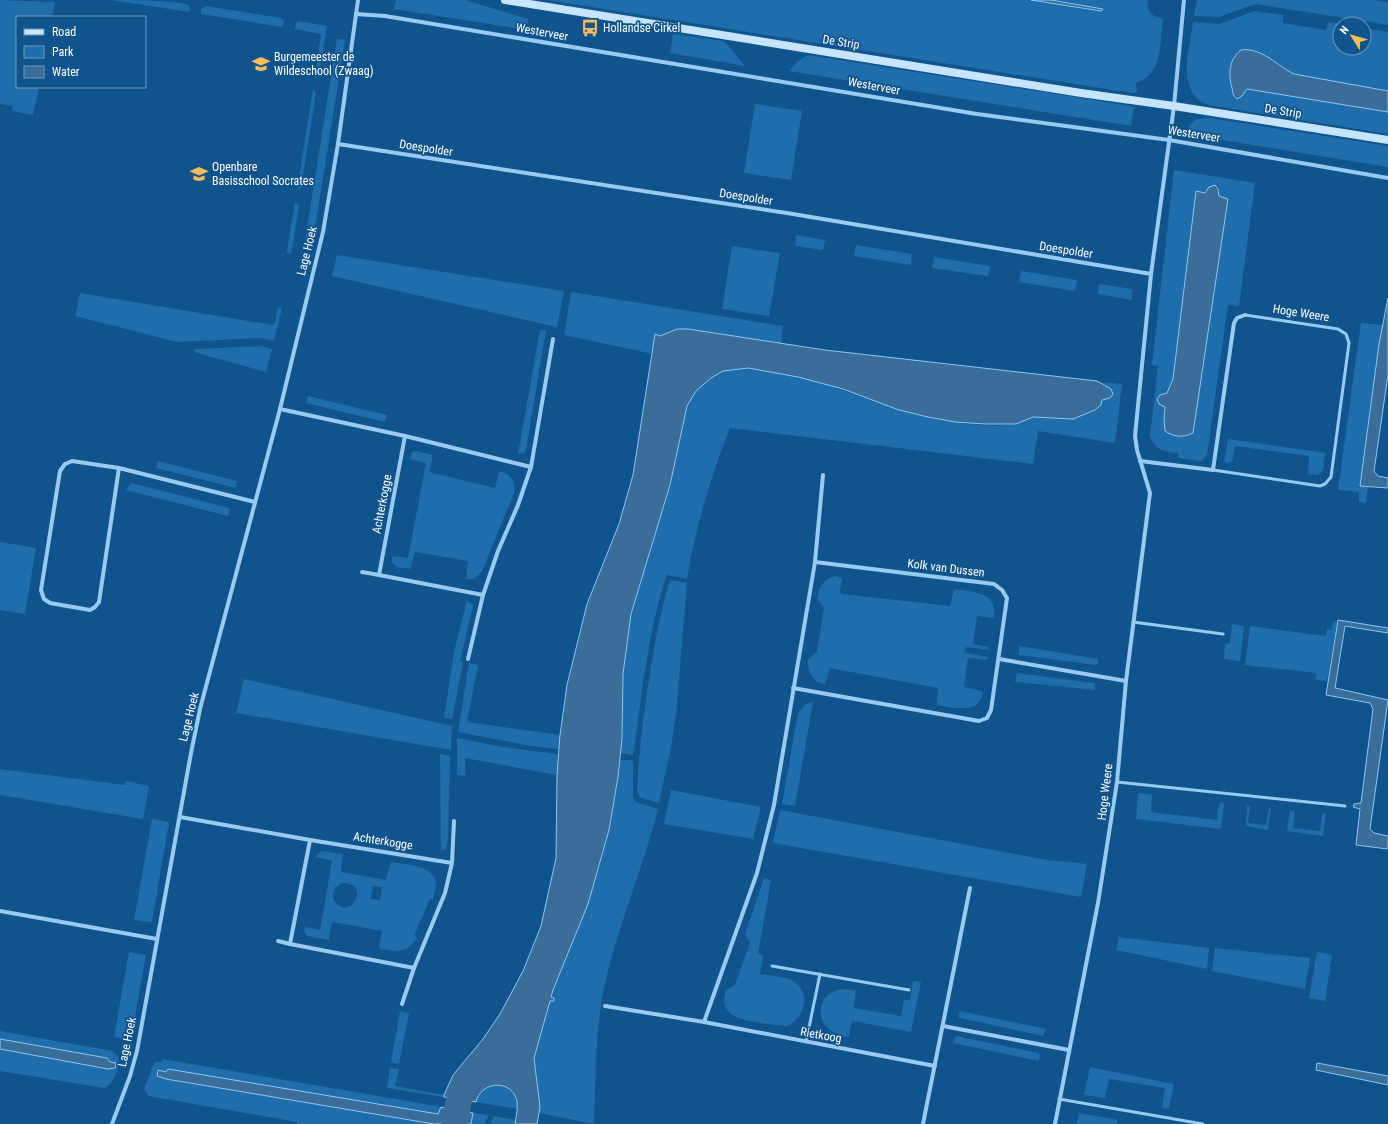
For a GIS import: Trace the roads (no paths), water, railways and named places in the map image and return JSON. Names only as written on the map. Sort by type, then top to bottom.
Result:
[{"type":"street","name":"Lage Hoek","points":[[112,1124],[130,1076],[137,1051],[200,709],[280,409],[323,232],[338,144],[358,0]]},
{"type":"street","name":"De Strip","points":[[505,0],[1081,93],[1174,106],[1388,140]]},
{"type":"street","points":[[1174,106],[1184,0]]},
{"type":"street","name":"Westerveer","points":[[356,14],[385,16],[977,114],[1169,140],[1388,178]]},
{"type":"street","name":"Hoge Weere","points":[[1055,1124],[1098,903],[1117,782],[1126,681],[1150,493],[1136,450],[1135,436],[1151,274],[1174,106]]},
{"type":"street","name":"Doespolder","points":[[338,144],[793,214],[1151,274]]},
{"type":"street","name":"Hoge Weere","points":[[1140,461],[1213,470],[1234,323],[1237,318],[1245,315]]},
{"type":"street","points":[[468,658],[483,595],[498,551],[518,505],[531,467],[553,339]]},
{"type":"street","points":[[280,409],[405,436],[531,467]]},
{"type":"street","name":"Achterkogge","points":[[379,575],[405,436]]},
{"type":"street","points":[[119,468],[99,602],[90,610],[50,603],[44,599],[41,590],[60,471],[65,464],[72,461],[119,468],[255,502]]},
{"type":"street","points":[[704,1022],[757,873],[774,805],[815,562],[823,475]]},
{"type":"street","name":"Kolk van Dussen","points":[[793,688],[979,721],[987,718],[991,710],[1006,598],[1002,590],[994,584],[815,562]]},
{"type":"street","points":[[362,572],[483,595]]},
{"type":"street","points":[[999,659],[1126,681]]},
{"type":"street","name":"Achterkogge","points":[[180,817],[452,863]]},
{"type":"street","points":[[402,1004],[414,968],[445,893],[452,863],[454,821]]},
{"type":"street","points":[[290,944],[310,840]]},
{"type":"street","points":[[923,1124],[970,888]]},
{"type":"street","points":[[0,911],[157,939]]},
{"type":"street","points":[[278,941],[414,968]]},
{"type":"street","name":"Rietkoog","points":[[605,1006],[704,1022],[935,1066]]},
{"type":"street","points":[[943,1026],[1069,1050]]},
{"type":"lane","name":"Hoge Weere","points":[[1213,470],[1320,486],[1325,484],[1331,477],[1349,343],[1346,334],[1338,329],[1245,315]]},
{"type":"lane","points":[[1133,622],[1224,634]]},
{"type":"lane","points":[[1117,782],[1345,806]]},
{"type":"lane","points":[[772,966],[908,990]]},
{"type":"lane","points":[[806,1042],[820,974]]},
{"type":"lane","points":[[1059,1099],[1203,1124]]},
{"type":"water","points":[[1031,0],[1051,0],[1103,9],[1101,11]]},
{"type":"water","points":[[1241,50],[1256,51],[1263,54],[1294,74],[1388,91],[1388,112],[1247,89],[1242,96],[1237,99],[1233,94],[1230,67],[1234,58]]},
{"type":"water","points":[[1215,185],[1218,189],[1219,196],[1228,199],[1193,433],[1186,436],[1172,435],[1165,431],[1165,407],[1159,404],[1157,399],[1160,395],[1167,393],[1173,379],[1196,191],[1205,193],[1209,187]]},
{"type":"water","points":[[1388,298],[1388,375],[1374,471],[1378,476],[1388,478],[1388,488],[1360,486],[1379,344]]},
{"type":"water","points":[[677,329],[688,329],[825,350],[1097,381],[1111,389],[1113,394],[1110,398],[1102,400],[1101,405],[1095,410],[1073,419],[1033,417],[1016,424],[985,424],[955,422],[928,417],[899,410],[843,389],[798,377],[748,368],[723,371],[711,378],[696,391],[687,406],[670,485],[631,614],[623,674],[622,739],[618,777],[609,830],[588,904],[553,990],[551,997],[554,998],[554,1001],[550,1001],[534,1058],[540,1107],[537,1124],[515,1124],[517,1111],[516,1098],[512,1092],[501,1085],[488,1087],[479,1096],[476,1102],[444,1097],[444,1095],[453,1075],[483,1039],[500,1014],[523,971],[541,926],[556,858],[557,775],[560,735],[567,685],[587,604],[619,524],[633,475],[655,334],[660,336]]},
{"type":"water","points":[[1338,620],[1388,628],[1388,633],[1345,626],[1335,688],[1388,700],[1370,829],[1374,833],[1388,836],[1388,849],[1356,845],[1360,809],[1353,807],[1354,804],[1361,803],[1373,709],[1370,703],[1326,695]]},
{"type":"water","points":[[0,1039],[107,1058],[110,1062],[116,1063],[115,1068],[108,1069],[0,1049]]},
{"type":"water","points":[[1317,1063],[1388,1076],[1388,1085],[1316,1070]]},
{"type":"water","points":[[168,1069],[438,1114],[441,1107],[473,1113],[471,1124],[434,1124],[166,1079],[157,1076],[158,1070],[166,1072]]},
{"type":"waterway","points":[[454,1124],[461,1092],[477,1069]]},
{"type":"place","name":"Hollandse Cirkel","points":[[590,28]]},
{"type":"place","name":"Burgemeester de Wildeschool (Zwaag)","points":[[261,64]]},
{"type":"place","name":"Openbare Basisschool Socrates","points":[[199,174]]}]
